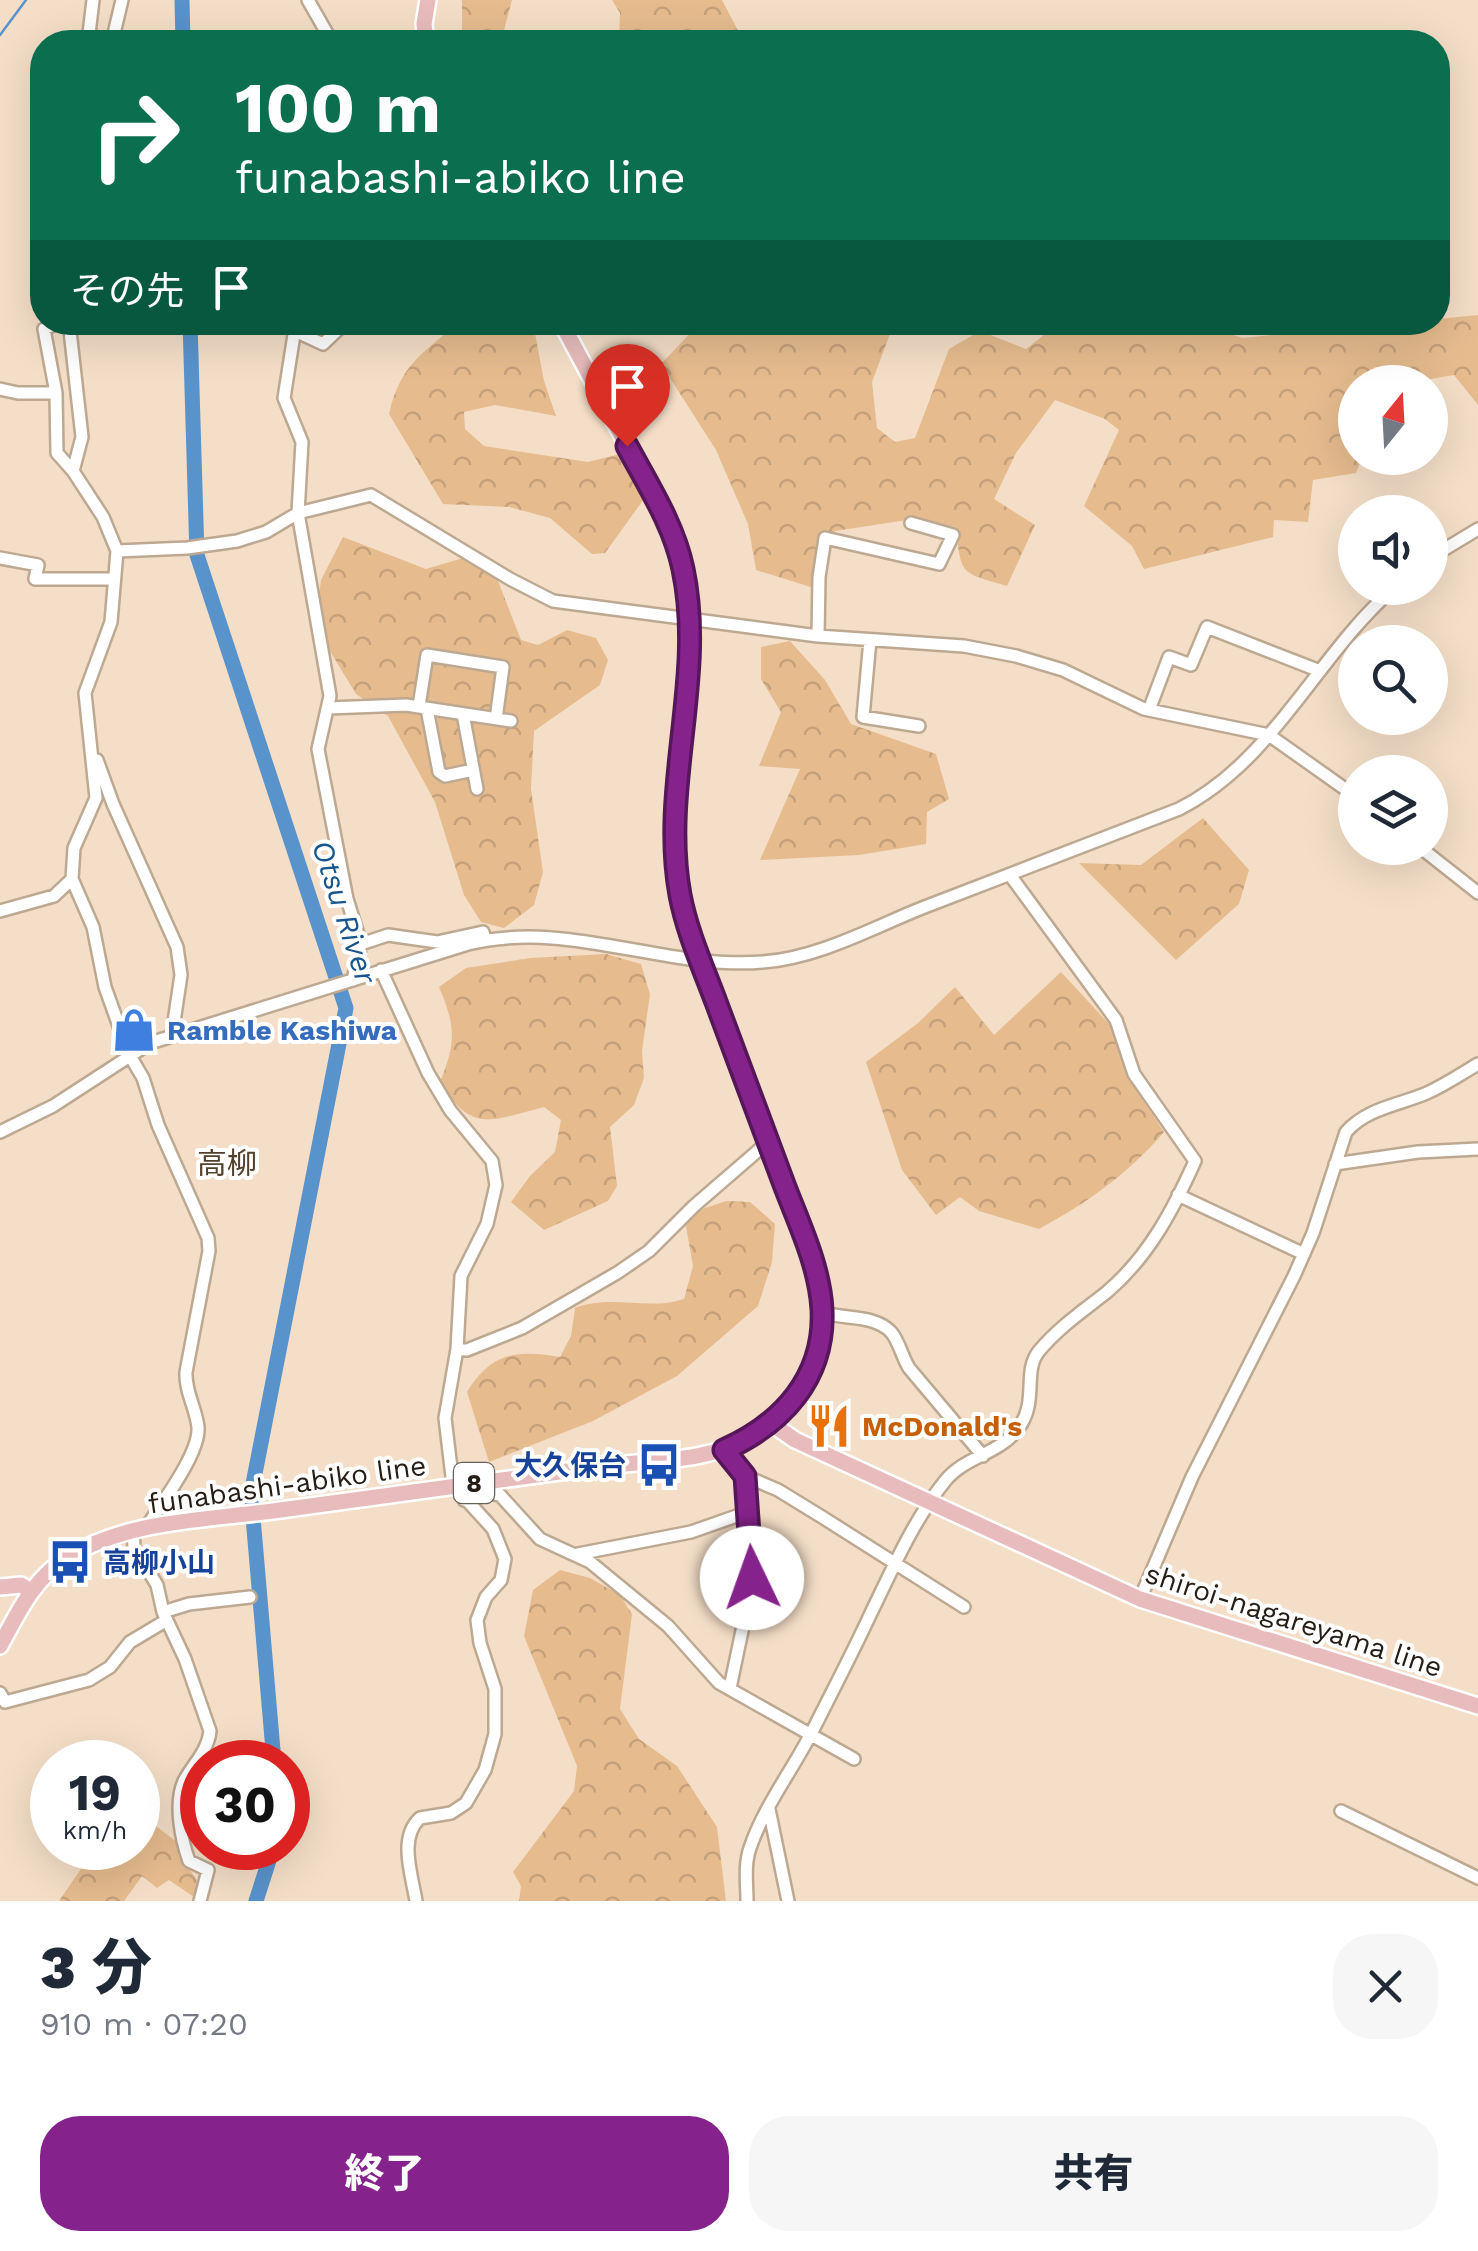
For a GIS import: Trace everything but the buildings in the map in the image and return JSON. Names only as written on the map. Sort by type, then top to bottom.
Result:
[{"type":"main road","points":[[425,30],[428,0]]},
{"type":"main road","name":"funabashi-abiko line","points":[[0,1646],[30,1590],[42,1576],[94,1544],[140,1530],[724,1450],[772,1424],[803,1386],[812,1367],[822,1312],[814,1266],[698,960],[680,896],[675,838],[689,619],[683,568],[666,520],[568,335]]},
{"type":"main road","name":"shiroi-nagareyama line","points":[[772,1424],[795,1440],[1140,1599],[1478,1706]]},
{"type":"main road","points":[[0,1587],[20,1585],[30,1590]]},
{"type":"street","points":[[90,30],[94,0]]},
{"type":"street","points":[[115,30],[122,0]]},
{"type":"street","points":[[308,0],[325,30]]},
{"type":"street","points":[[45,335],[56,393],[57,452],[103,517],[117,551],[110,622],[86,693],[96,798],[74,848],[72,879],[94,927],[106,987],[129,1054],[138,1066],[158,1125],[204,1228],[209,1251],[186,1372],[197,1436],[189,1456],[140,1530],[134,1547],[152,1575],[210,1731],[209,1742],[183,1784],[178,1804],[188,1861],[208,1870],[200,1901]]},
{"type":"street","points":[[70,335],[82,437],[73,471]]},
{"type":"street","points":[[294,335],[284,398],[302,442],[298,513],[328,686],[328,708],[318,748],[347,899],[361,944],[350,981]]},
{"type":"street","points":[[308,335],[323,344],[332,335]]},
{"type":"street","points":[[0,389],[56,393]]},
{"type":"street","points":[[117,551],[204,546],[266,532],[298,513],[371,495],[552,601],[818,636],[935,643],[1016,656],[1062,670],[1149,710],[1269,734],[1338,784]]},
{"type":"street","points":[[818,636],[824,538],[938,564],[954,535],[910,523]]},
{"type":"street","points":[[1448,547],[1478,529]]},
{"type":"street","points":[[0,558],[38,565],[35,579],[114,579]]},
{"type":"street","points":[[0,1132],[54,1106],[150,1042],[485,940],[548,935],[698,960],[762,962],[794,956],[1010,875],[1200,798],[1234,772],[1269,734],[1377,605]]},
{"type":"street","points":[[1149,710],[1169,657],[1192,664],[1207,627],[1320,671]]},
{"type":"street","points":[[870,640],[864,717],[919,726]]},
{"type":"street","points":[[472,770],[445,776],[439,772],[423,708],[427,654],[503,667],[496,718]]},
{"type":"street","points":[[328,708],[423,708],[511,721]]},
{"type":"street","points":[[464,714],[478,789]]},
{"type":"street","points":[[93,752],[177,948],[180,990],[172,1036]]},
{"type":"street","points":[[1443,865],[1478,894]]},
{"type":"street","points":[[747,1901],[749,1850],[811,1734],[894,1562],[930,1502],[955,1471],[1000,1448],[1026,1416],[1036,1354],[1068,1320],[1126,1274],[1166,1223],[1195,1161],[1134,1074],[1116,1020],[1010,875]]},
{"type":"street","points":[[54,896],[72,879]]},
{"type":"street","points":[[0,911],[54,896],[74,898],[84,904]]},
{"type":"street","points":[[361,944],[388,936],[437,942],[483,932],[485,940]]},
{"type":"street","points":[[381,970],[428,1073],[450,1110],[487,1152],[496,1172],[494,1204],[461,1276],[456,1349],[445,1418],[453,1486],[494,1529],[505,1559],[501,1580],[486,1598],[478,1620],[480,1643],[495,1689],[495,1734],[486,1770],[466,1804],[452,1813],[420,1818],[410,1830],[408,1851],[416,1901]]},
{"type":"street","points":[[1140,1599],[1192,1478],[1304,1254],[1346,1132],[1356,1121],[1429,1092],[1478,1064]]},
{"type":"street","points":[[456,1349],[467,1350],[522,1328],[618,1273],[649,1252],[694,1206],[768,1142]]},
{"type":"street","points":[[1335,1164],[1418,1152],[1478,1149]]},
{"type":"street","points":[[1178,1195],[1304,1254]]},
{"type":"street","points":[[822,1312],[877,1323],[893,1334],[909,1368],[983,1456]]},
{"type":"street","points":[[724,1450],[745,1476],[778,1490],[964,1608]]},
{"type":"street","points":[[730,1688],[752,1578],[745,1476]]},
{"type":"street","points":[[464,1500],[494,1492],[540,1539],[590,1562],[668,1626],[719,1682],[854,1759]]},
{"type":"street","points":[[576,1554],[692,1532],[748,1512]]},
{"type":"street","points":[[0,1693],[5,1702],[88,1680],[110,1667],[130,1642],[165,1616],[189,1604],[250,1597]]},
{"type":"street","points":[[768,1809],[788,1901]]},
{"type":"street","points":[[1342,1811],[1478,1878]]},
{"type":"green space","points":[[462,0],[512,0],[504,30],[462,30]]},
{"type":"green space","points":[[612,0],[722,0],[738,30],[619,30],[620,13]]},
{"type":"green space","points":[[1478,315],[1478,405],[1454,375],[1448,376],[1448,365],[1338,365],[1338,475],[1344,475],[1313,480],[1308,522],[1274,520],[1273,537],[1144,569],[1132,546],[1084,506],[1119,430],[1105,419],[1055,400],[1016,453],[994,499],[1035,525],[1007,586],[966,570],[959,555],[956,527],[907,520],[835,531],[817,589],[756,570],[748,524],[716,450],[661,364],[689,335],[890,335],[872,382],[877,428],[895,442],[915,438],[949,349],[973,335],[990,335],[1026,349],[1044,335],[1450,335],[1450,318]]},
{"type":"green space","points":[[444,335],[535,335],[556,416],[495,405],[464,412],[465,429],[484,446],[588,462],[624,453],[644,499],[605,553],[592,554],[550,518],[509,507],[443,504],[389,414],[399,383],[423,352]]},
{"type":"green space","points":[[343,537],[426,569],[466,557],[496,576],[521,640],[538,645],[567,630],[596,638],[608,660],[600,685],[534,731],[531,789],[543,872],[534,905],[504,928],[481,922],[464,895],[435,802],[388,716],[356,694],[322,638],[317,610],[321,580]]},
{"type":"green space","points":[[790,641],[825,680],[851,724],[936,754],[949,799],[927,812],[926,844],[859,855],[760,860],[800,769],[759,766],[781,712],[761,679],[761,647]]},
{"type":"green space","points":[[1203,818],[1249,870],[1239,904],[1176,960],[1079,863],[1141,865]]},
{"type":"green space","points":[[606,954],[641,964],[650,994],[642,1051],[644,1078],[634,1105],[610,1127],[617,1186],[608,1201],[544,1230],[511,1202],[555,1152],[561,1120],[544,1107],[497,1119],[473,1117],[462,1110],[440,1082],[452,1035],[439,987],[466,968],[530,958]]},
{"type":"green space","points":[[1061,972],[1112,1027],[1130,1081],[1164,1132],[1106,1186],[1039,1229],[979,1211],[960,1197],[936,1215],[902,1170],[866,1062],[918,1023],[955,987],[994,1035]]},
{"type":"green space","points":[[726,1201],[750,1202],[775,1224],[772,1262],[758,1306],[677,1376],[593,1421],[489,1462],[467,1392],[476,1379],[506,1357],[560,1357],[571,1336],[575,1308],[602,1302],[657,1304],[684,1299],[693,1266],[684,1215]]},
{"type":"green space","points":[[560,1570],[590,1578],[620,1595],[632,1614],[620,1709],[639,1739],[677,1766],[717,1827],[726,1901],[519,1901],[521,1886],[513,1872],[574,1791],[577,1766],[524,1636],[533,1590]]},
{"type":"green space","points":[[160,1829],[180,1844],[180,1870],[190,1870],[201,1886],[194,1897],[169,1880],[157,1888],[142,1876],[124,1901],[59,1901],[80,1870],[160,1870]]},
{"type":"waterway","points":[[0,35],[26,0]]},
{"type":"waterway","name":"Otsu River","points":[[182,0],[183,30]]},
{"type":"waterway","name":"Otsu River","points":[[190,335],[197,555],[346,1008],[251,1494],[272,1740]]},
{"type":"waterway","name":"Otsu River","points":[[256,1901],[266,1870]]},
{"type":"place","name":"Ramble Kashiwa","points":[[134,1030]]},
{"type":"place","name":"McDonald's","points":[[829,1426]]},
{"type":"place","name":"大久保台","points":[[659,1465]]},
{"type":"place","name":"高柳小山","points":[[70,1562]]},
{"type":"district","name":"高柳","points":[[227,1164]]},
{"type":"route","points":[[627,446],[677,547],[687,594],[688,651],[675,838],[680,896],[698,960],[814,1266],[822,1312],[817,1352],[803,1386],[772,1424],[724,1450],[745,1476],[752,1578]]}]
